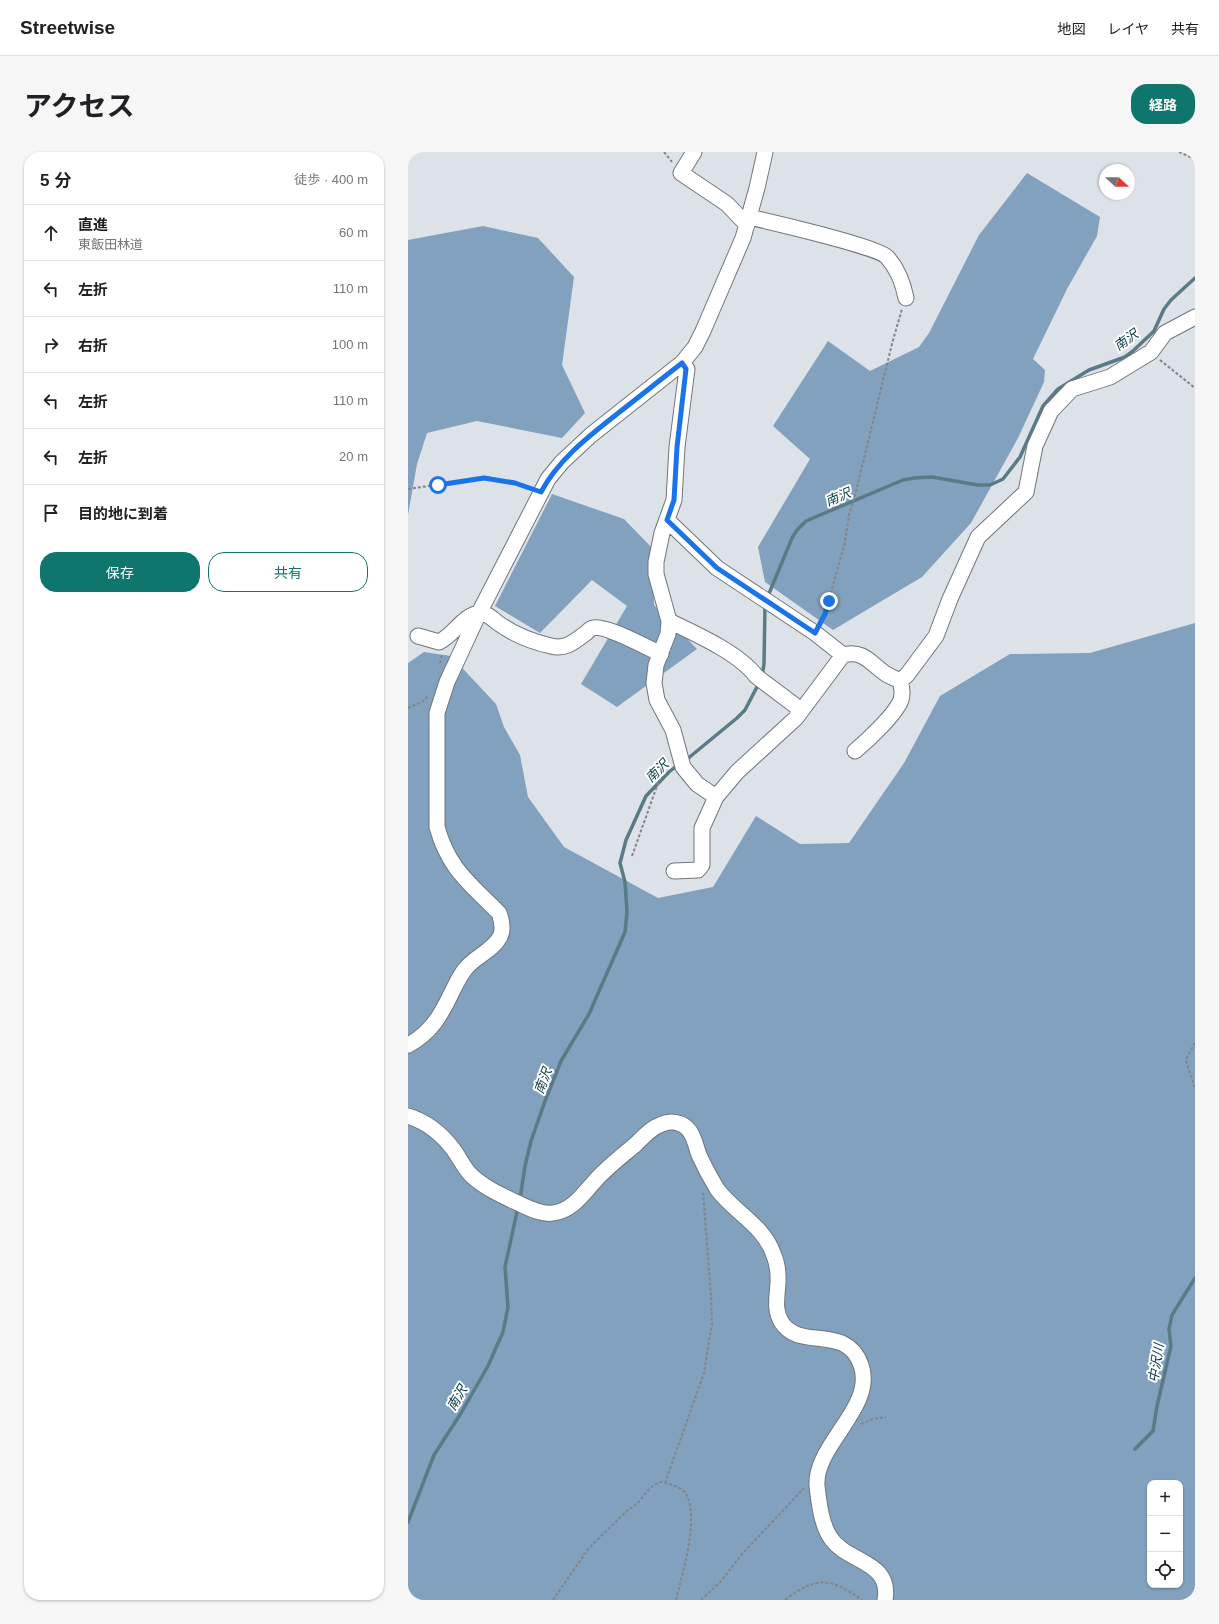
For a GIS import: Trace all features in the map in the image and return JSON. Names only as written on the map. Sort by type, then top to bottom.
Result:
[{"type":"street","points":[[694,152],[681,173],[727,204],[748,221],[851,243],[886,255],[902,280],[906,298]]},
{"type":"street","points":[[408,1045],[418,1040],[438,1021],[466,967],[500,938],[503,929],[502,919],[499,913],[464,879],[450,860],[441,842],[437,827],[437,713],[448,682],[479,614],[548,479],[562,462],[591,435],[682,363],[695,347],[743,238],[765,152]]},
{"type":"street","points":[[900,681],[908,675],[936,636],[950,599],[978,537],[1026,492],[1035,446],[1051,411],[1072,389],[1110,377],[1151,352],[1165,333],[1195,317]]},
{"type":"street","points":[[682,363],[686,369],[677,447],[674,500],[662,533],[656,562],[656,574],[668,621],[668,634],[654,671],[657,700],[673,730],[684,767],[697,784],[716,797]]},
{"type":"street","points":[[667,520],[717,568],[815,633],[843,654],[857,653],[887,674],[900,681],[902,689],[901,699],[897,706],[874,734],[855,751]]},
{"type":"street","points":[[418,636],[438,642],[445,639],[469,617],[486,613],[500,624],[520,635],[553,647],[563,647],[570,644],[593,628],[600,627],[630,639],[660,654]]},
{"type":"street","points":[[668,621],[693,633],[741,661],[751,669],[756,676],[802,710]]},
{"type":"street","points":[[674,871],[698,870],[702,865],[702,828],[716,797],[737,772],[796,718],[843,654]]},
{"type":"street","points":[[408,1116],[429,1125],[452,1148],[471,1175],[478,1181],[527,1207],[552,1214],[570,1206],[583,1195],[595,1181],[650,1130],[672,1121],[688,1128],[700,1158],[718,1189],[756,1226],[774,1253],[778,1277],[776,1303],[777,1314],[782,1323],[797,1335],[828,1338],[838,1341],[847,1346],[860,1361],[864,1382],[861,1393],[826,1454],[817,1482],[822,1515],[830,1537],[836,1544],[857,1559],[873,1567],[880,1574],[884,1580],[886,1591],[885,1600]]},
{"type":"path","points":[[1179,152],[1195,159]]},
{"type":"path","points":[[815,633],[825,614],[843,550],[849,515],[893,340],[906,298]]},
{"type":"path","points":[[1151,352],[1195,388]]},
{"type":"path","points":[[408,489],[484,478],[515,483],[541,492]]},
{"type":"path","points":[[439,668],[445,639]]},
{"type":"path","points":[[408,708],[422,702],[432,690]]},
{"type":"path","points":[[632,856],[669,754]]},
{"type":"path","points":[[1195,1043],[1186,1061],[1195,1088]]},
{"type":"path","points":[[665,1483],[704,1373],[712,1323],[702,1187]]},
{"type":"path","points":[[858,1426],[873,1419],[886,1417]]},
{"type":"path","points":[[553,1600],[589,1548],[629,1510],[636,1506],[645,1494],[658,1482],[678,1487],[686,1494],[690,1514],[690,1536],[676,1600]]},
{"type":"path","points":[[701,1600],[721,1581],[743,1553],[806,1485]]},
{"type":"path","points":[[785,1600],[794,1593],[812,1584],[829,1582],[845,1588],[862,1600]]},
{"type":"shaded area","points":[[1027,173],[1100,217],[1097,236],[1067,289],[1033,359],[1045,370],[1044,382],[1018,438],[971,523],[922,577],[833,630],[765,582],[758,547],[810,459],[773,426],[828,341],[870,371],[919,347],[929,333],[979,235]]},
{"type":"shaded area","points":[[483,226],[538,238],[574,277],[562,365],[585,413],[562,438],[477,421],[427,433],[417,464],[408,515],[408,240]]},
{"type":"shaded area","points":[[552,494],[624,519],[653,549],[654,605],[697,649],[617,707],[581,684],[627,606],[592,580],[540,633],[495,606]]},
{"type":"shaded area","points":[[1195,623],[1195,1600],[408,1600],[408,663],[424,652],[451,656],[496,704],[504,727],[520,755],[528,797],[564,847],[658,898],[713,887],[756,816],[800,844],[849,843],[904,763],[940,696],[1010,654],[1090,653]]},
{"type":"waterway","name":"南沢","points":[[768,596],[792,538],[797,530],[806,521],[903,480],[932,477],[978,485],[990,485],[1003,479],[1020,457],[1043,406],[1058,389],[1089,370],[1125,357],[1133,351],[1154,331],[1164,309],[1171,300],[1195,278]]},
{"type":"waterway","name":"南沢","points":[[762,676],[764,664],[765,604]]},
{"type":"waterway","name":"南沢","points":[[686,760],[745,710],[759,683]]},
{"type":"waterway","name":"南沢","points":[[520,1199],[525,1166],[531,1141],[545,1101],[561,1061],[589,1014],[625,932],[627,912],[625,882],[620,863],[626,840],[646,796],[669,772],[679,764]]},
{"type":"waterway","name":"南沢","points":[[408,1522],[434,1455],[461,1413],[488,1366],[503,1332],[508,1307],[505,1267],[518,1207]]},
{"type":"waterway","name":"中沢川","points":[[1135,1449],[1153,1431],[1157,1406],[1171,1346],[1169,1329],[1172,1315],[1195,1278]]},
{"type":"route","points":[[438,485],[484,478],[515,483],[541,492],[548,479],[562,462],[591,435],[682,363],[686,369],[678,434],[674,500],[667,520],[717,568],[815,633],[825,614],[829,601]]}]
